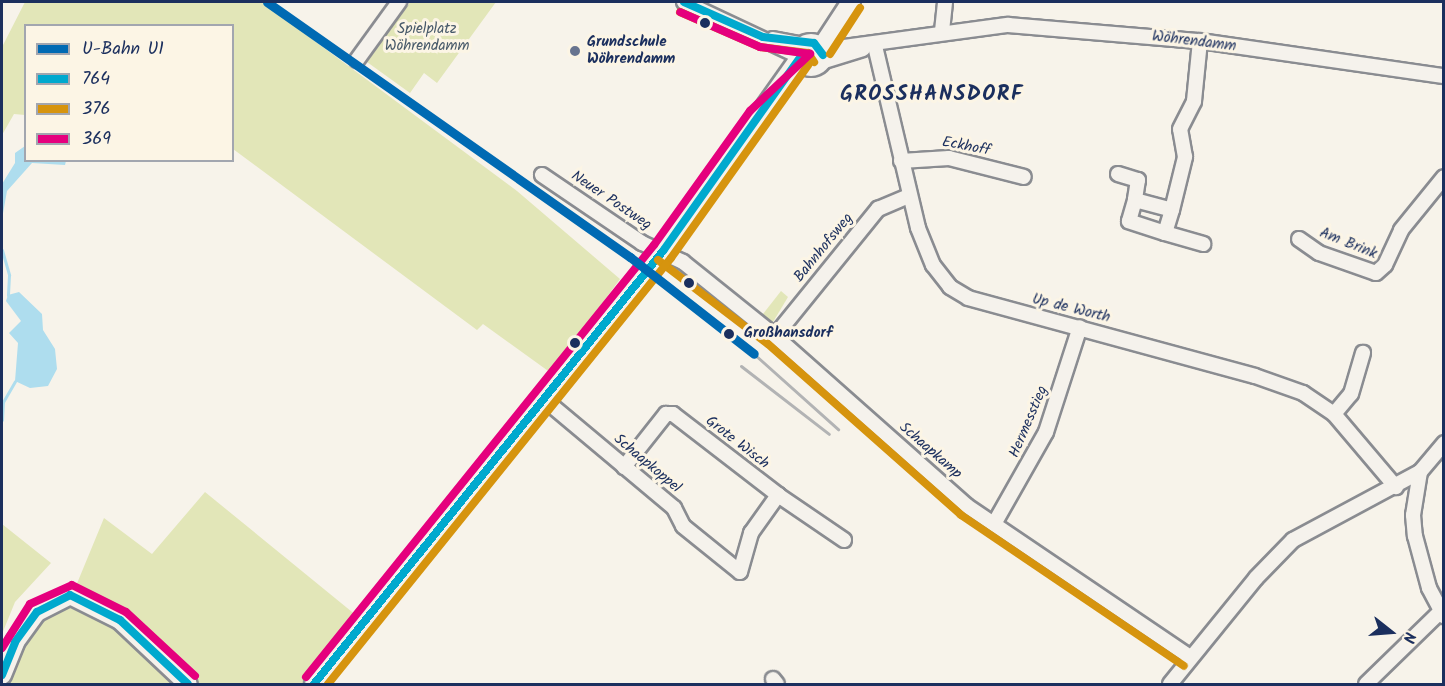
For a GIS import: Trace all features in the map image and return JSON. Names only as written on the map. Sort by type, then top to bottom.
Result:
[{"type":"main road","points":[[320,683],[663,251],[758,117],[848,7]]},
{"type":"main road","points":[[2,675],[15,642],[37,612],[70,595],[120,620],[188,684]]},
{"type":"street","points":[[357,60],[399,2]]},
{"type":"street","name":"Wöhrendamm","points":[[684,2],[762,37],[811,54],[942,31],[1008,25],[1200,41],[1443,76]]},
{"type":"street","points":[[942,31],[945,2]]},
{"type":"street","points":[[848,7],[842,32],[866,46]]},
{"type":"street","points":[[1165,233],[1185,157],[1180,129],[1194,101],[1200,41]]},
{"type":"street","name":"Up de Worth","points":[[866,46],[901,161],[908,195],[927,253],[950,287],[968,298],[1255,376],[1303,393],[1334,414],[1398,486],[1413,515]]},
{"type":"street","name":"Eckhoff","points":[[901,161],[950,158],[1024,177]]},
{"type":"street","points":[[1118,174],[1138,180],[1129,221],[1203,243]]},
{"type":"street","name":"Neuer Postweg","points":[[542,175],[642,243],[663,251]]},
{"type":"street","name":"Am Brink","points":[[1299,239],[1318,253],[1376,273],[1386,265],[1401,230],[1443,177]]},
{"type":"street","name":"Bahnhofsweg","points":[[775,336],[878,209],[908,195]]},
{"type":"street","points":[[1135,200],[1172,210]]},
{"type":"street","name":"Schaapkamp","points":[[663,251],[683,262],[775,336],[994,524],[1190,657]]},
{"type":"street","name":"Hermesstieg","points":[[994,524],[1046,432],[1080,327]]},
{"type":"street","points":[[1334,414],[1351,394],[1363,353]]},
{"type":"street","name":"Schaapkoppel","points":[[545,400],[674,508],[683,526],[740,572],[751,533],[778,495]]},
{"type":"street","name":"Grote Wisch","points":[[624,467],[666,414],[674,414],[778,495],[844,540]]},
{"type":"street","points":[[1170,684],[1190,657],[1293,540],[1398,486],[1420,472],[1443,443]]},
{"type":"street","points":[[1366,684],[1442,614],[1420,562],[1413,515],[1420,472]]},
{"type":"green space","points":[[25,2],[262,2],[517,191],[620,279],[551,373],[483,324],[477,330],[234,150],[234,24],[24,24],[24,115],[14,114],[2,135],[2,47]]},
{"type":"green space","name":"Spielplatz Wöhrendamm","points":[[410,2],[496,2],[437,83],[424,73],[410,93],[367,62]]},
{"type":"green space","points":[[781,291],[788,297],[770,327],[759,319]]},
{"type":"green space","points":[[205,492],[357,616],[302,684],[10,684],[31,630],[71,598],[104,518],[152,554]]},
{"type":"green space","points":[[2,524],[51,563],[15,602],[2,634]]},
{"type":"water","points":[[24,147],[24,162],[66,162],[65,165],[32,163],[7,191],[2,219],[2,184],[15,163],[15,153]]},
{"type":"water","points":[[19,292],[42,314],[43,330],[55,349],[57,369],[48,386],[30,388],[15,381],[18,343],[9,333],[21,321],[6,301],[8,295]]},
{"type":"waterway","points":[[2,250],[9,275],[8,295]]},
{"type":"waterway","points":[[2,420],[3,402],[15,381]]},
{"type":"railway","points":[[754,354],[838,429]]},
{"type":"railway","points":[[741,366],[829,434]]},
{"type":"metro line","name":"U1","points":[[267,2],[630,257],[754,354]]},
{"type":"transit line","name":"764","points":[[684,2],[763,37],[814,43],[823,55]]},
{"type":"transit line","name":"376","points":[[830,54],[860,8]]},
{"type":"transit line","name":"376","points":[[680,12],[760,47],[808,53],[814,62]]},
{"type":"transit line","name":"369","points":[[306,677],[654,245],[750,111],[810,54],[760,47],[680,12]]},
{"type":"transit line","name":"764","points":[[314,684],[663,251],[799,59]]},
{"type":"transit line","name":"376","points":[[328,684],[671,258],[808,65]]},
{"type":"transit line","name":"376","points":[[658,260],[768,344],[961,515],[1184,666]]},
{"type":"transit line","name":"369","points":[[2,648],[30,604],[72,585],[126,612],[195,676]]},
{"type":"transit line","name":"764","points":[[2,675],[15,642],[37,612],[70,595],[120,620],[188,684]]},
{"type":"place","name":"Grundschule Wöhrendamm","points":[[575,51]]},
{"type":"place","name":"Großhansdorf","points":[[729,334]]},
{"type":"district","name":"GROSSHANSDORF","points":[[932,95]]}]
